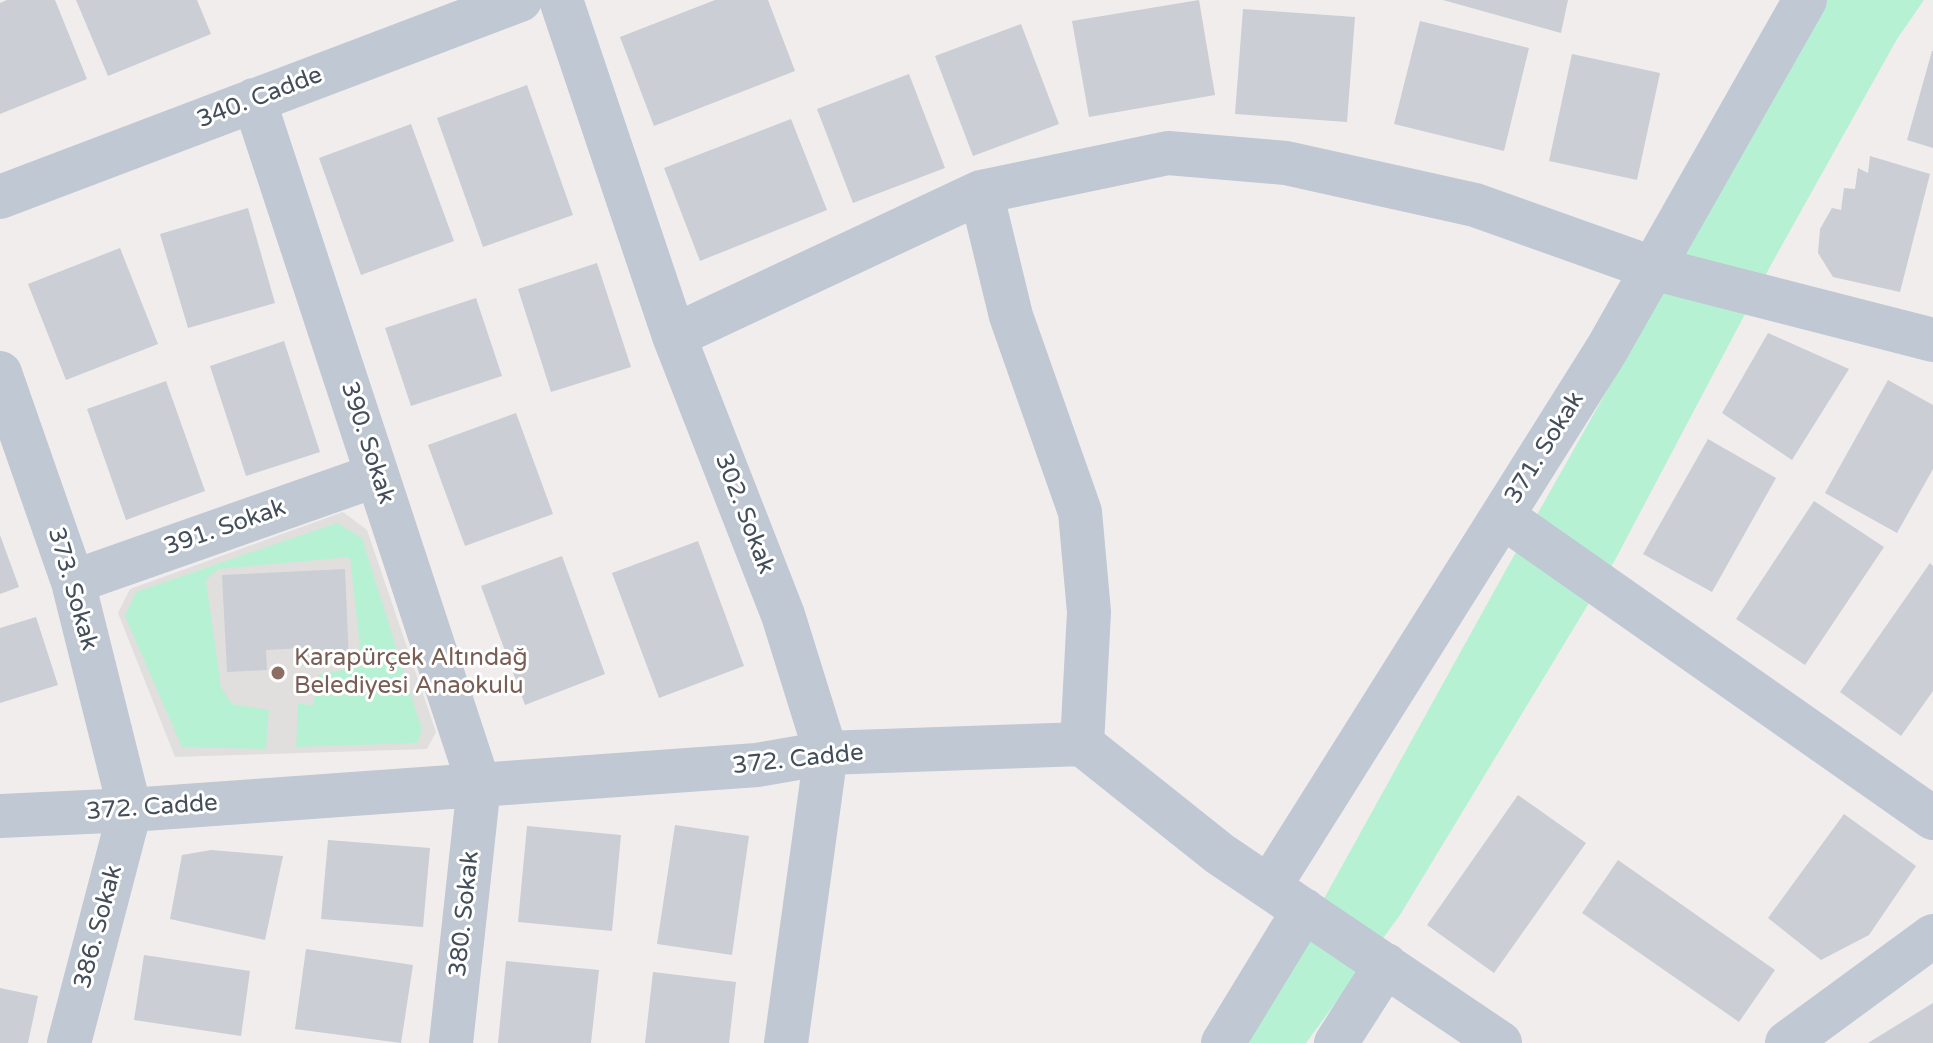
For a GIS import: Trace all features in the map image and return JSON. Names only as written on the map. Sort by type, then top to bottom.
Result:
[{"type":"street","name":"340. Cadde","points":[[0,197],[520,0]]},
{"type":"street","name":"302. Sokak","points":[[561,0],[674,336],[783,615],[826,753],[786,1043]]},
{"type":"street","name":"371. Sokak","points":[[1223,1043],[1287,898],[1502,516],[1607,349],[1805,0]]},
{"type":"street","name":"390. Sokak","points":[[254,100],[479,785]]},
{"type":"street","points":[[674,336],[981,192],[1168,153],[1286,163],[1475,205],[1652,268],[1933,340]]},
{"type":"street","points":[[981,192],[1011,316],[1080,512],[1089,612],[1082,744],[1220,854],[1500,1043]]},
{"type":"street","name":"373. Sokak","points":[[0,373],[73,582],[130,810]]},
{"type":"street","name":"391. Sokak","points":[[73,582],[377,475]]},
{"type":"street","points":[[1502,516],[1933,818]]},
{"type":"street","name":"372. Cadde","points":[[0,816],[130,810],[757,765],[826,753],[1082,744]]},
{"type":"street","name":"380. Sokak","points":[[451,1043],[479,785]]},
{"type":"street","name":"386. Sokak","points":[[69,1043],[130,810]]},
{"type":"street","points":[[1787,1043],[1933,936]]},
{"type":"street","points":[[1336,1043],[1386,965]]},
{"type":"shaded area","name":"Karapürçek Altındağ Belediyesi Anaokulu","points":[[343,512],[367,530],[436,732],[427,749],[175,757],[118,613],[130,589]]},
{"type":"green space","points":[[1827,0],[1924,0],[1897,39],[1772,263],[1615,560],[1400,915],[1306,1043],[1244,1043],[1507,568]]},
{"type":"green space","points":[[337,523],[362,538],[422,730],[417,743],[296,747],[298,703],[313,706],[318,675],[362,666],[350,557],[218,569],[206,580],[221,687],[232,704],[269,710],[266,749],[182,747],[125,616],[136,592]]},
{"type":"building","points":[[7,0],[55,0],[87,79],[0,114],[0,3]]},
{"type":"building","points":[[76,0],[197,0],[211,34],[108,76]]},
{"type":"building","points":[[715,0],[768,0],[795,71],[654,126],[620,37]]},
{"type":"building","points":[[1199,0],[1215,95],[1089,117],[1072,21]]},
{"type":"building","points":[[1443,0],[1568,0],[1561,33]]},
{"type":"building","points":[[1243,9],[1355,17],[1347,122],[1235,114]]},
{"type":"building","points":[[1420,21],[1529,48],[1504,151],[1394,124]]},
{"type":"building","points":[[1021,24],[1059,124],[973,156],[935,56]]},
{"type":"building","points":[[1933,51],[1933,148],[1907,140]]},
{"type":"building","points":[[1572,54],[1660,73],[1637,180],[1549,161]]},
{"type":"building","points":[[909,74],[945,168],[853,203],[817,109]]},
{"type":"building","points":[[527,85],[573,215],[483,247],[437,118]]},
{"type":"building","points":[[791,119],[827,210],[700,261],[664,168]]},
{"type":"building","points":[[411,124],[454,241],[361,275],[319,158]]},
{"type":"building","points":[[1870,156],[1930,174],[1900,292],[1833,277],[1818,253],[1820,229],[1832,208],[1841,210],[1844,188],[1855,189],[1858,168],[1868,173]]},
{"type":"building","points":[[248,208],[275,303],[188,328],[160,234]]},
{"type":"building","points":[[120,248],[158,344],[66,380],[28,284]]},
{"type":"building","points":[[597,263],[631,367],[551,392],[518,289]]},
{"type":"building","points":[[476,298],[502,376],[411,406],[385,328]]},
{"type":"building","points":[[1768,333],[1849,369],[1792,460],[1722,413]]},
{"type":"building","points":[[284,341],[320,452],[246,476],[210,366]]},
{"type":"building","points":[[1888,380],[1933,405],[1933,469],[1897,533],[1825,493]]},
{"type":"building","points":[[166,381],[205,491],[126,520],[87,409]]},
{"type":"building","points":[[516,413],[553,514],[465,546],[428,445]]},
{"type":"building","points":[[1708,439],[1776,478],[1712,592],[1643,554]]},
{"type":"building","points":[[1814,501],[1884,547],[1805,665],[1736,619]]},
{"type":"building","points":[[0,535],[19,587],[0,594]]},
{"type":"building","points":[[698,541],[744,666],[659,698],[612,573]]},
{"type":"building","points":[[562,556],[605,674],[525,705],[481,586]]},
{"type":"building","points":[[1930,563],[1933,566],[1933,691],[1901,736],[1840,692]]},
{"type":"building","points":[[345,569],[349,660],[309,662],[304,648],[266,650],[267,670],[227,672],[222,575]]},
{"type":"building","points":[[36,617],[58,685],[0,703],[0,628]]},
{"type":"building","points":[[1518,795],[1586,843],[1494,973],[1427,925]]},
{"type":"building","points":[[1844,814],[1916,866],[1869,935],[1821,960],[1768,918]]},
{"type":"building","points":[[675,825],[749,836],[732,955],[657,944]]},
{"type":"building","points":[[527,826],[621,835],[612,931],[518,922]]},
{"type":"building","points":[[328,840],[430,848],[423,927],[321,919]]},
{"type":"building","points":[[211,850],[283,856],[265,940],[170,919],[182,855]]},
{"type":"building","points":[[1618,860],[1775,970],[1739,1022],[1582,913]]},
{"type":"building","points":[[306,949],[413,965],[401,1043],[295,1029]]},
{"type":"building","points":[[144,955],[250,971],[241,1036],[134,1020]]},
{"type":"building","points":[[506,961],[599,970],[591,1043],[498,1043]]},
{"type":"building","points":[[653,972],[736,982],[729,1043],[645,1043]]},
{"type":"building","points":[[0,988],[38,996],[28,1043],[0,1043]]},
{"type":"building","points":[[1933,1003],[1933,1043],[1868,1043]]},
{"type":"place","name":"Karapürçek Altındağ Belediyesi Anaokulu","points":[[278,673]]}]
